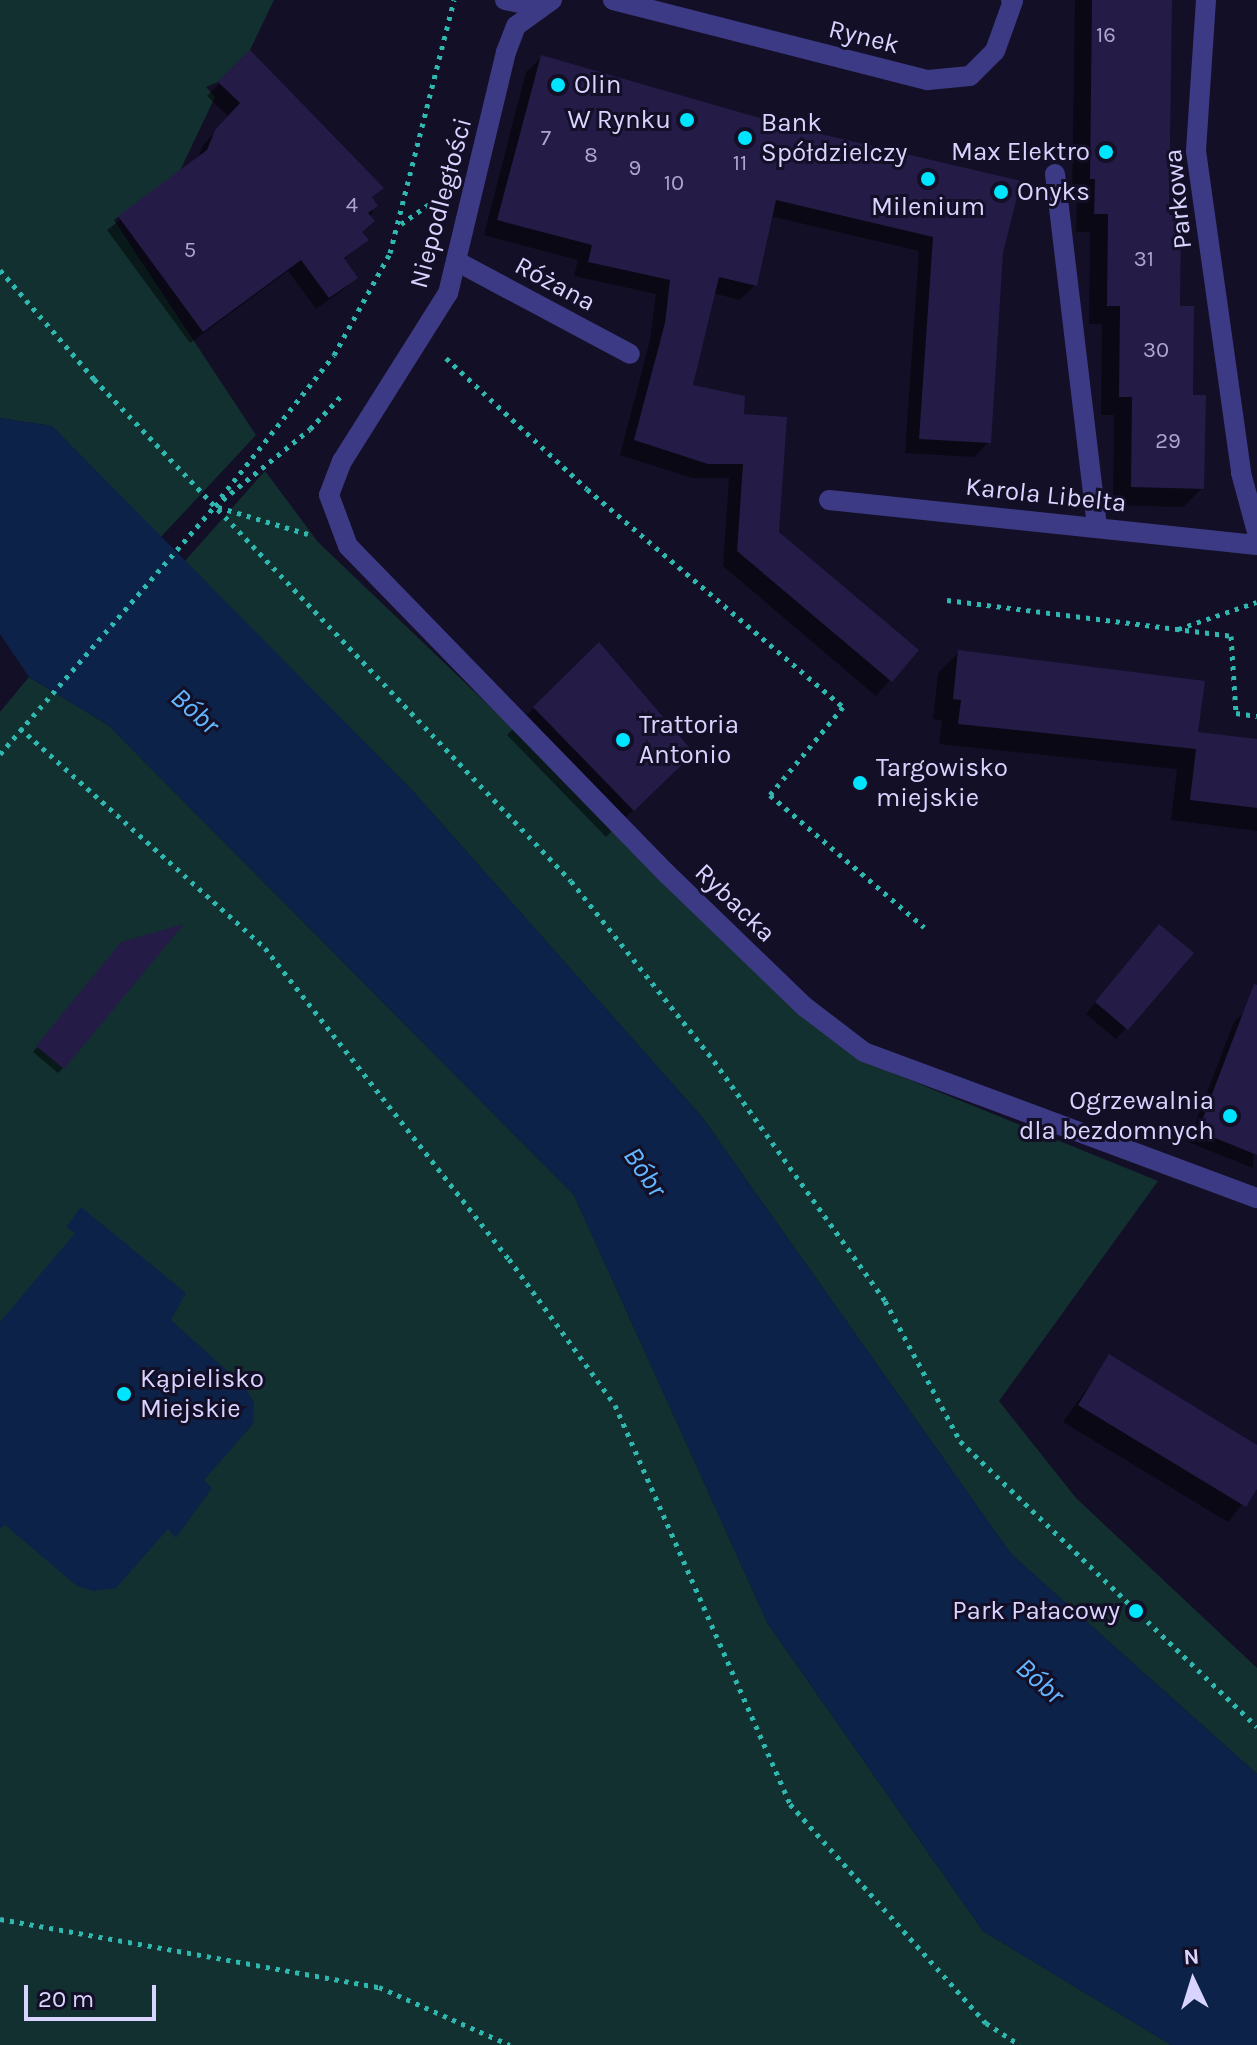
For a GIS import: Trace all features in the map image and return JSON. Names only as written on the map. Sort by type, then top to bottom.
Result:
[{"type":"street","points":[[505,0],[546,4]]},
{"type":"street","name":"Rynek","points":[[613,0],[928,80],[970,76],[995,51],[1012,0]]},
{"type":"street","name":"Parkowa","points":[[1206,0],[1196,151],[1241,473],[1257,532]]},
{"type":"street","name":"Niepodległości","points":[[342,461],[448,293],[506,52],[516,26],[546,4]]},
{"type":"street","points":[[1055,174],[1097,526]]},
{"type":"street","name":"Różana","points":[[456,261],[630,354]]},
{"type":"street","name":"Rybacka","points":[[342,461],[329,495],[348,546],[665,872],[805,1007],[864,1052],[1257,1198]]},
{"type":"street","name":"Karola Libelta","points":[[829,500],[1257,545]]},
{"type":"path","points":[[0,754],[215,506],[334,355],[400,225],[454,0]]},
{"type":"path","points":[[400,225],[443,194],[439,209]]},
{"type":"path","points":[[0,270],[94,379],[581,893],[714,1061],[885,1301],[960,1441],[1257,1727]]},
{"type":"path","points":[[422,335],[587,489],[843,707],[770,795],[924,927]]},
{"type":"path","points":[[215,506],[310,429],[345,392]]},
{"type":"path","points":[[215,506],[348,546]]},
{"type":"path","points":[[947,600],[1231,636],[1236,713],[1257,716]]},
{"type":"path","points":[[1177,630],[1257,602]]},
{"type":"path","points":[[20,728],[265,948],[509,1259],[615,1405],[790,1804],[986,2023],[1020,2045]]},
{"type":"path","points":[[0,1919],[379,1987],[510,2045]]},
{"type":"green space","points":[[0,0],[274,0],[250,50],[218,82],[206,87],[215,97],[178,175],[114,220],[256,435],[160,538],[52,426],[0,418]]},
{"type":"green space","points":[[265,471],[318,542],[858,1059],[1158,1181],[999,1401],[1076,1498],[1257,1668],[1257,1774],[1011,1554],[702,1117],[411,789],[184,562]]},
{"type":"green space","points":[[29,677],[108,725],[574,1195],[768,1624],[983,1931],[1171,2045],[0,2045],[0,712]]},
{"type":"water","name":"Bóbr","points":[[0,418],[52,426],[411,789],[702,1117],[1011,1554],[1257,1774],[1257,2045],[1171,2045],[983,1931],[768,1624],[574,1195],[108,725],[29,677],[0,634]]},
{"type":"water","name":"Kąpielisko Miejskie","points":[[81,1207],[186,1293],[171,1320],[244,1386],[254,1402],[253,1424],[204,1480],[212,1488],[176,1538],[168,1529],[116,1588],[93,1591],[77,1586],[5,1525],[0,1529],[0,1322],[75,1233],[66,1227]]},
{"type":"building","points":[[1092,0],[1172,0],[1169,215],[1181,215],[1180,306],[1194,306],[1193,395],[1206,395],[1204,489],[1131,487],[1132,397],[1119,397],[1120,306],[1107,306],[1108,214],[1094,214],[1095,179],[1090,179]]},
{"type":"building","points":[[250,50],[384,188],[372,197],[378,206],[368,213],[375,221],[362,232],[369,240],[344,258],[358,278],[329,298],[301,260],[203,332],[118,216],[207,150],[215,130],[240,103],[218,82]]},
{"type":"building","points":[[541,55],[791,127],[1021,181],[1003,253],[991,443],[919,439],[933,237],[776,200],[757,286],[719,277],[693,385],[745,396],[744,414],[787,417],[779,532],[919,650],[892,682],[737,551],[743,464],[708,464],[634,440],[665,323],[670,280],[588,262],[592,245],[497,220]]},
{"type":"building","name":"Trattoria Antonio","points":[[599,642],[694,753],[634,811],[533,707]]},
{"type":"building","points":[[958,650],[1205,681],[1198,732],[1257,739],[1257,808],[1190,800],[1196,749],[958,724],[961,700],[953,699]]},
{"type":"building","points":[[184,924],[64,1069],[36,1046],[121,942]]},
{"type":"building","points":[[1159,924],[1194,953],[1128,1030],[1095,1002]]},
{"type":"building","points":[[1254,984],[1257,985],[1257,1155],[1198,1131]]},
{"type":"building","points":[[1109,1354],[1257,1445],[1257,1489],[1246,1507],[1078,1405]]},
{"type":"place","name":"Olin","points":[[558,85]]},
{"type":"place","name":"W Rynku","points":[[687,120]]},
{"type":"place","name":"Bank Spółdzielczy","points":[[745,138]]},
{"type":"place","name":"Max Elektro","points":[[1106,152]]},
{"type":"place","name":"Milenium","points":[[928,179]]},
{"type":"place","name":"Onyks","points":[[1001,192]]},
{"type":"place","name":"Trattoria Antonio","points":[[623,740]]},
{"type":"place","name":"Targowisko miejskie","points":[[860,783]]},
{"type":"place","name":"Ogrzewalnia dla bezdomnych","points":[[1230,1116]]},
{"type":"place","name":"Kąpielisko Miejskie","points":[[124,1394]]},
{"type":"place","name":"Park Pałacowy","points":[[1136,1611]]}]
